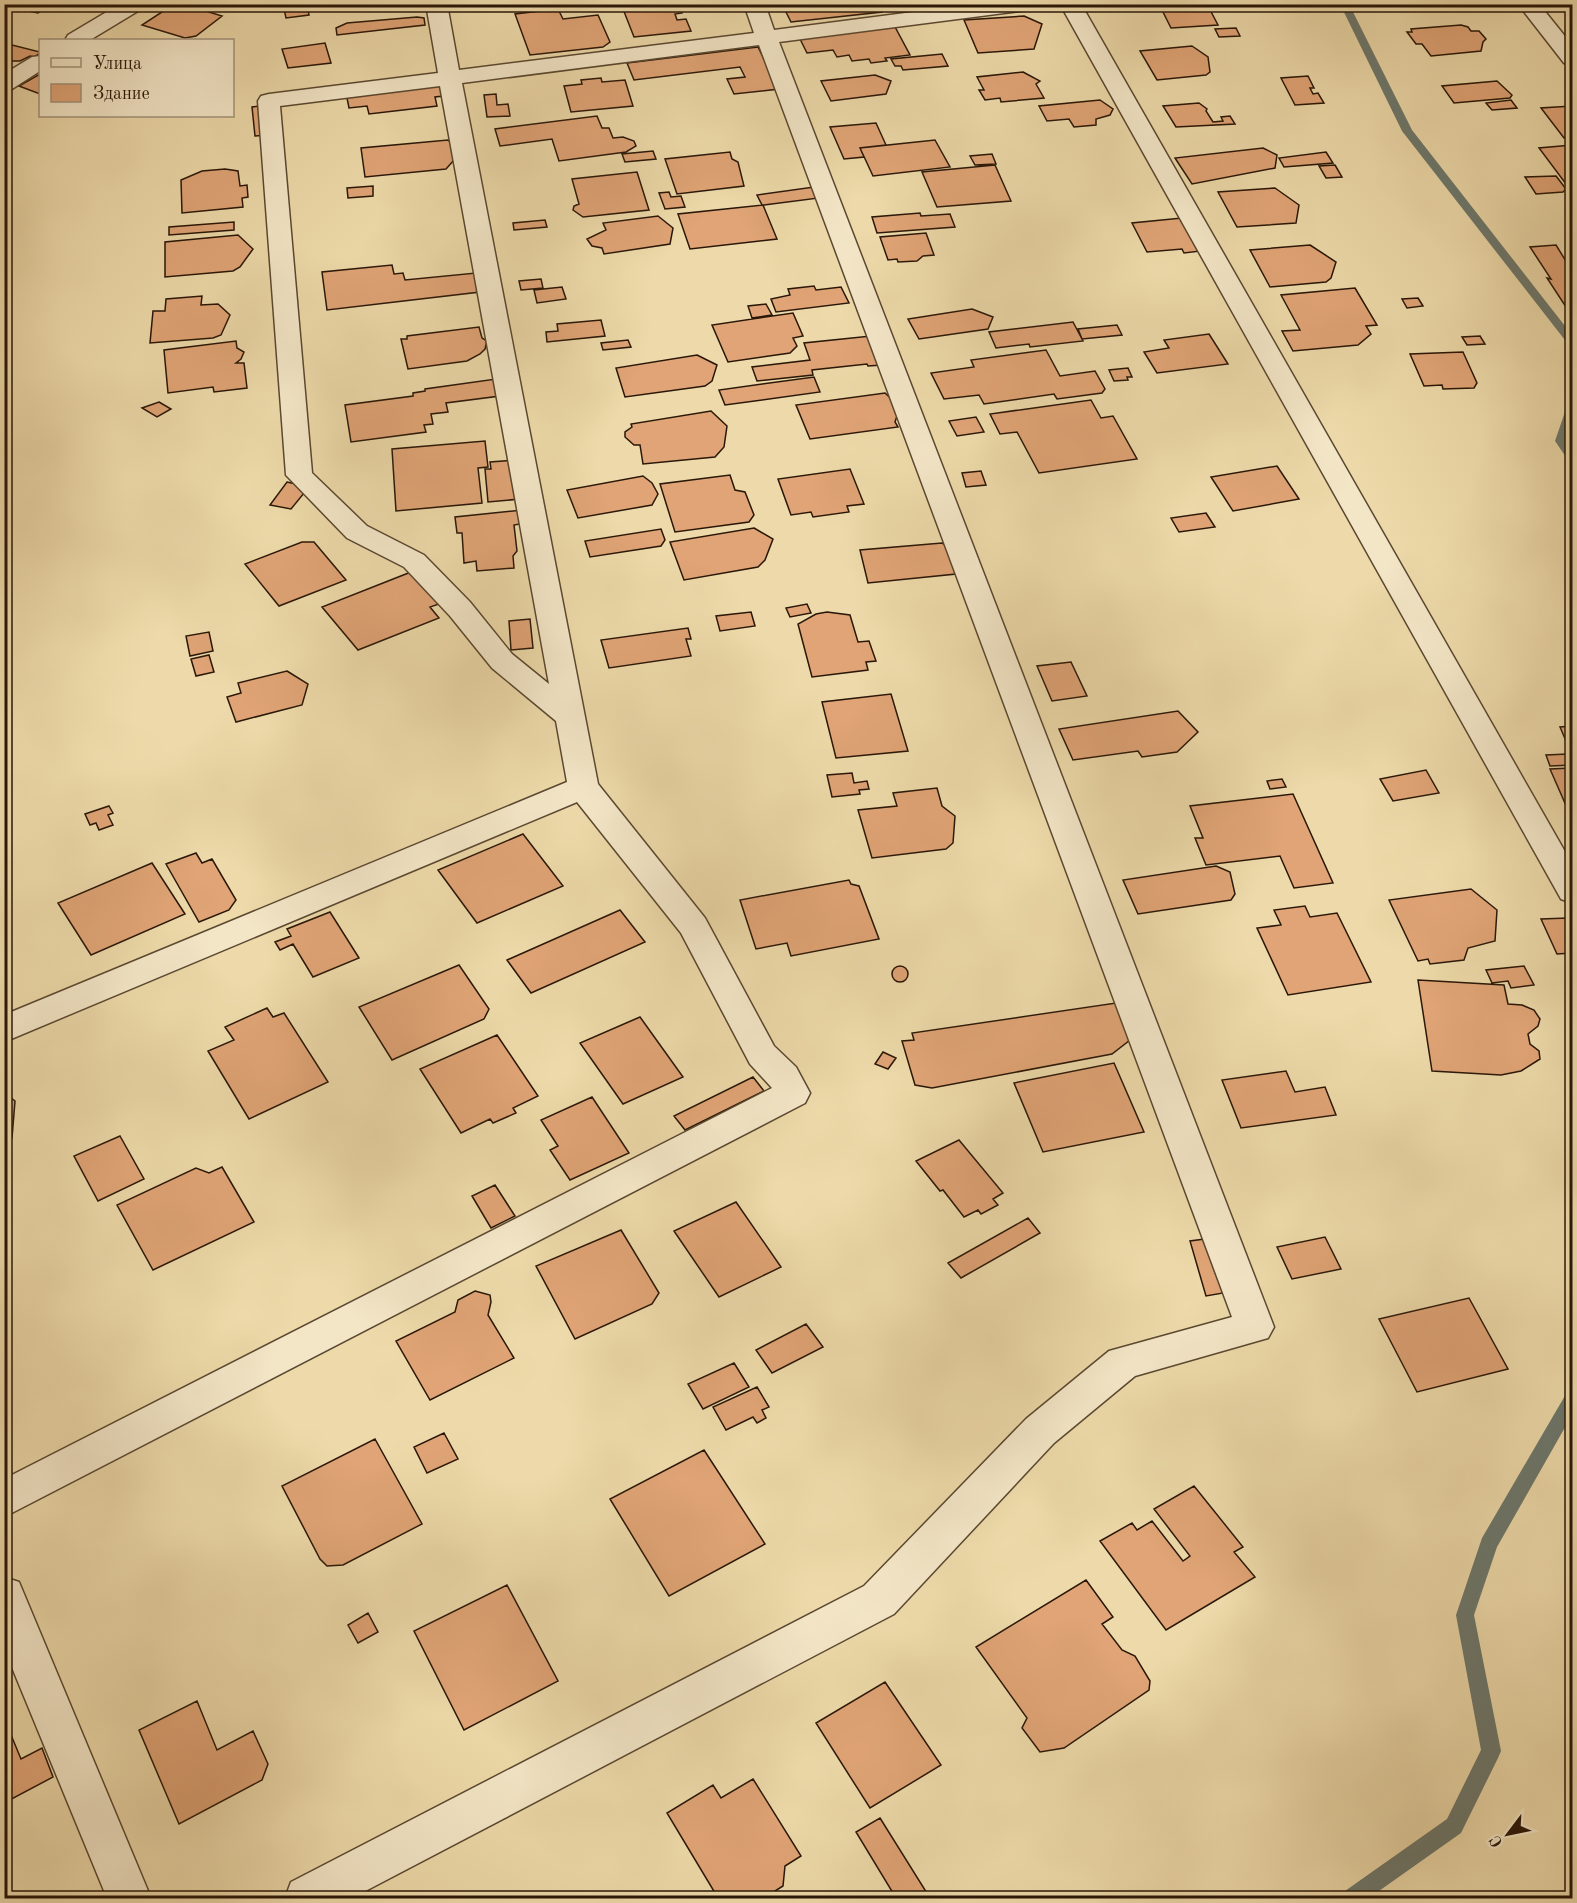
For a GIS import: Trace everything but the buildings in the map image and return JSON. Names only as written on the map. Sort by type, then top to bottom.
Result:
[{"type":"street","points":[[78,39],[136,4]]},
{"type":"street","points":[[4,1499],[793,1093],[784,1077],[762,1055],[693,926],[583,787],[436,4]]},
{"type":"street","points":[[307,1899],[879,1600],[1040,1431],[1123,1363],[1255,1327],[754,4]]},
{"type":"street","points":[[571,718],[502,661],[460,609],[414,561],[357,532],[299,475],[269,101],[1028,4]]},
{"type":"street","points":[[1070,4],[1572,891]]},
{"type":"street","points":[[1528,4],[1572,58]]},
{"type":"street","points":[[4,84],[39,63]]},
{"type":"street","points":[[4,1029],[583,787]]},
{"type":"street","points":[[4,1596],[129,1899]]},
{"type":"waterway","points":[[1344,4],[1407,131],[1572,342]]},
{"type":"waterway","points":[[1572,409],[1561,441],[1572,457]]},
{"type":"waterway","points":[[1352,1898],[1454,1826],[1491,1751],[1465,1615],[1489,1544],[1572,1399]]}]
